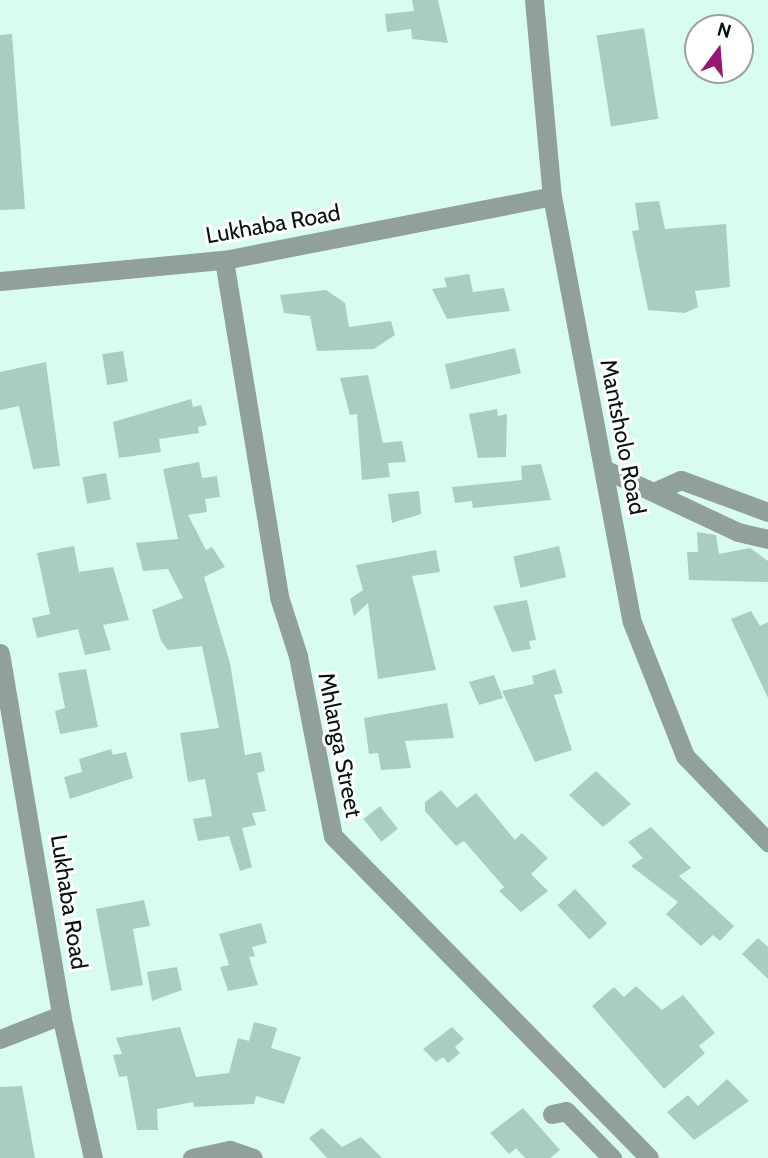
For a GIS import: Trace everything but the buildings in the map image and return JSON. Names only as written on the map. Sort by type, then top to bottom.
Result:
[{"type":"street","name":"Mantsholo Road","points":[[534,0],[552,196],[632,622],[685,756],[768,842]]},
{"type":"street","name":"Lukhaba Road","points":[[0,281],[224,260],[552,196]]},
{"type":"street","name":"Mhlanga Street","points":[[224,260],[279,597],[298,656],[333,836],[649,1158]]},
{"type":"street","points":[[604,469],[656,491],[738,532],[768,539]]},
{"type":"street","points":[[656,491],[681,480],[768,512]]},
{"type":"street","name":"Lukhaba Road","points":[[0,653],[6,733],[61,1015],[93,1158]]},
{"type":"street","points":[[0,1039],[61,1015]]},
{"type":"street","points":[[552,1114],[566,1111],[612,1158]]},
{"type":"street","points":[[192,1158],[230,1150],[253,1158]]}]
